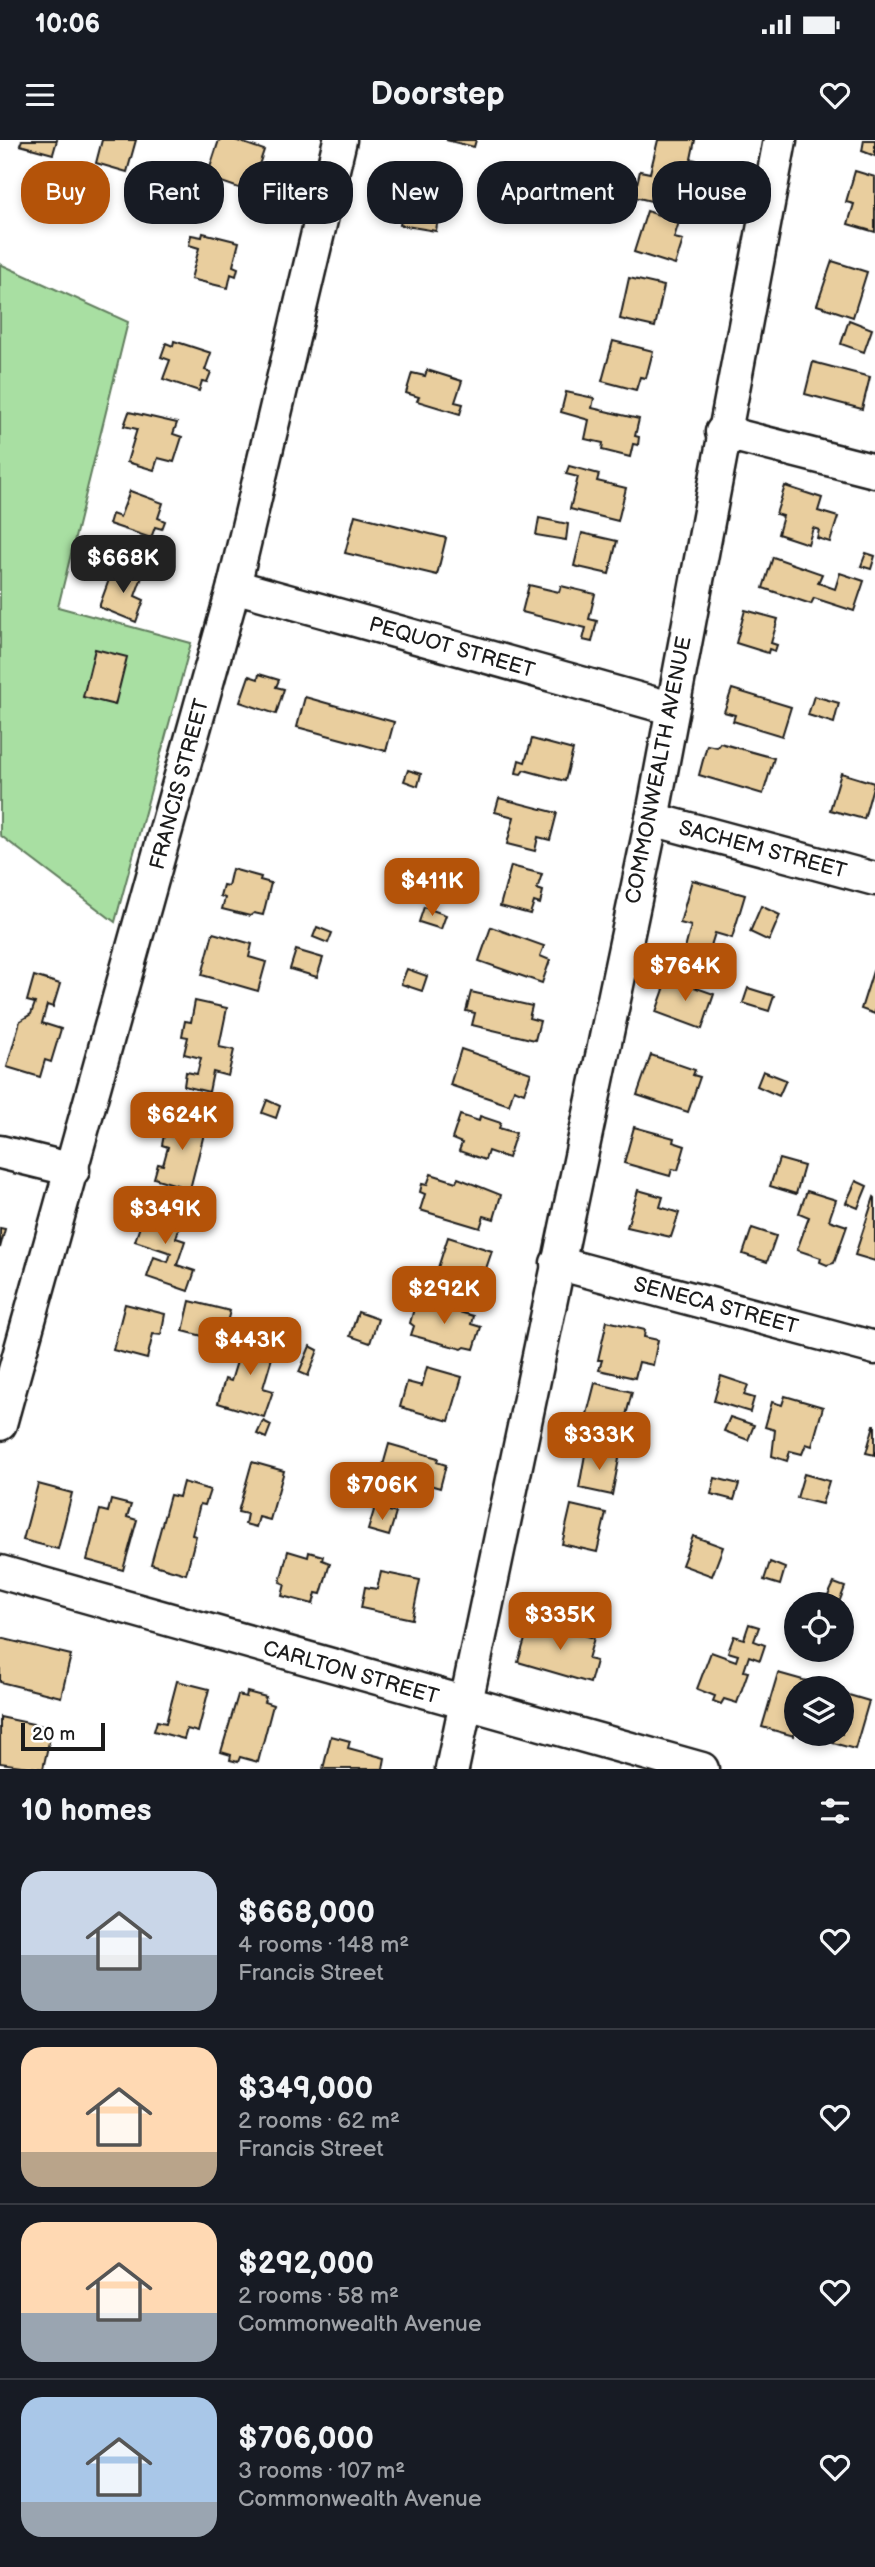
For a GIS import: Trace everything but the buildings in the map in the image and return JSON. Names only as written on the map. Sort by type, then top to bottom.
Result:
[{"type":"street","name":"FRANCIS STREET","points":[[0,1424],[234,586],[340,140]]},
{"type":"street","name":"COMMONWEALTH AVENUE","points":[[452,1769],[652,819],[722,432],[780,140]]},
{"type":"street","points":[[722,432],[875,471]]},
{"type":"street","name":"PEQUOT STREET","points":[[234,586],[670,708]]},
{"type":"street","name":"SACHEM STREET","points":[[652,819],[875,879]]},
{"type":"street","points":[[0,1152],[73,1170]]},
{"type":"street","name":"SENECA STREET","points":[[557,1263],[875,1348]]},
{"type":"street","name":"CARLTON STREET","points":[[0,1572],[702,1769]]},
{"type":"green space","points":[[0,264],[128,322],[58,607],[191,643],[115,922],[0,835]]}]
